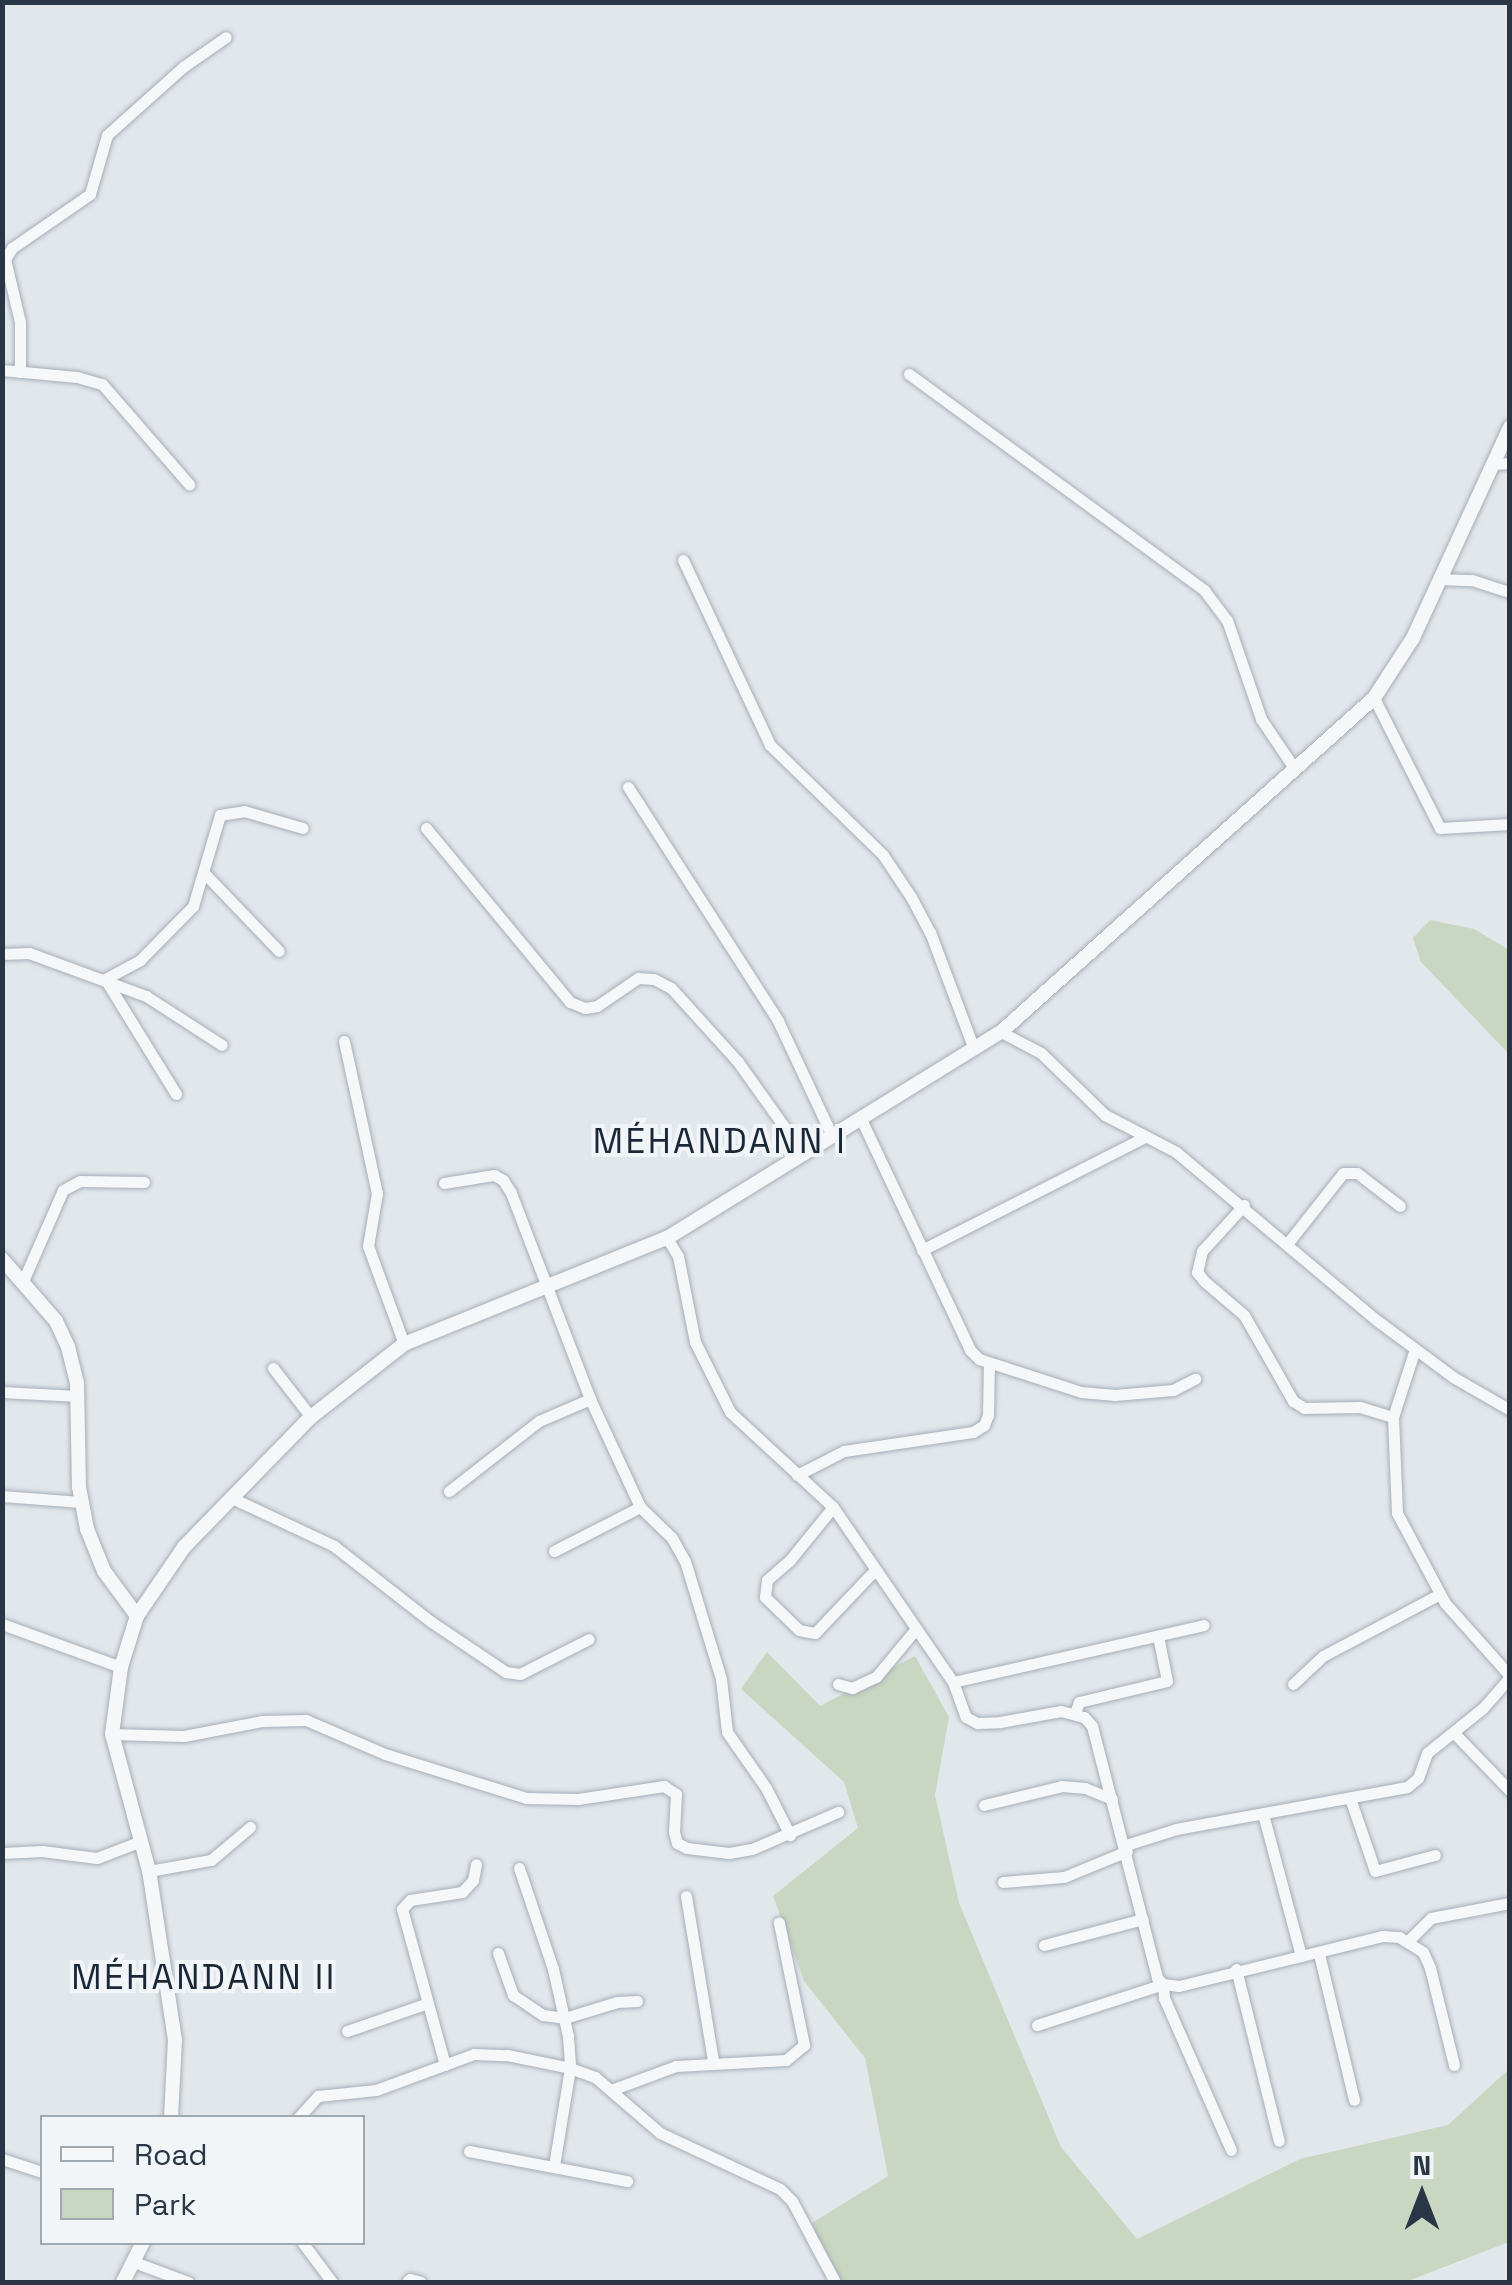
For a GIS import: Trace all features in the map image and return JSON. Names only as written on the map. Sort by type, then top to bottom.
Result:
[{"type":"street","points":[[20,372],[20,322],[5,259],[12,248],[90,194],[107,134],[183,67],[226,38]]},
{"type":"street","points":[[2,370],[102,384],[190,484]]},
{"type":"street","points":[[909,374],[1217,603],[1260,719],[1294,768]]},
{"type":"street","points":[[171,2115],[175,2040],[149,1870],[112,1734],[121,1667],[136,1616],[184,1547],[311,1417],[404,1344],[547,1290],[667,1238],[1001,1032],[1374,698],[1413,638],[1510,427]]},
{"type":"street","points":[[1492,464],[1510,463]]},
{"type":"street","points":[[683,560],[770,745],[882,854],[912,896],[930,932],[974,1049]]},
{"type":"street","points":[[1438,579],[1472,580],[1510,592]]},
{"type":"street","points":[[1374,698],[1440,828],[1510,824]]},
{"type":"street","points":[[628,787],[778,1021],[832,1136]]},
{"type":"street","points":[[104,980],[168,936],[193,906],[206,875],[220,815],[244,811],[303,828]]},
{"type":"street","points":[[426,828],[570,1002],[585,1008],[597,1006],[638,978],[654,979],[671,988],[738,1062],[803,1153]]},
{"type":"street","points":[[206,875],[279,951]]},
{"type":"street","points":[[2,954],[29,953],[104,980],[174,1012],[222,1045]]},
{"type":"street","points":[[104,980],[176,1094]]},
{"type":"street","points":[[1001,1032],[1041,1053],[1104,1115],[1176,1152],[1415,1348],[1510,1410]]},
{"type":"street","points":[[344,1041],[377,1193],[368,1246],[404,1344]]},
{"type":"street","points":[[860,1119],[970,1350],[990,1364],[1081,1392],[1115,1396],[1173,1390],[1195,1379]]},
{"type":"street","points":[[922,1250],[1143,1138]]},
{"type":"street","points":[[1287,1244],[1344,1173],[1357,1173],[1400,1206]]},
{"type":"street","points":[[444,1183],[483,1175],[504,1180],[590,1399],[640,1507],[672,1538],[685,1561],[721,1679],[727,1732],[766,1788],[790,1835]]},
{"type":"street","points":[[23,1281],[64,1190],[80,1181],[144,1182]]},
{"type":"street","points":[[1244,1205],[1202,1251],[1197,1272],[1244,1314],[1293,1401],[1304,1408],[1360,1408],[1393,1417]]},
{"type":"street","points":[[667,1238],[678,1256],[695,1342],[730,1412],[833,1507],[952,1682],[961,1710],[977,1723],[1060,1711],[1075,1713],[1092,1726],[1164,1998],[1231,2150]]},
{"type":"street","points":[[2,1259],[62,1334],[78,1396],[80,1502],[104,1571],[136,1616]]},
{"type":"street","points":[[1003,1882],[1064,1877],[1176,1830],[1407,1787],[1418,1778],[1427,1753],[1454,1733],[1510,1677],[1464,1630],[1397,1513],[1393,1417],[1415,1348]]},
{"type":"street","points":[[797,1475],[844,1450],[973,1432],[984,1425],[988,1415],[990,1364]]},
{"type":"street","points":[[273,1368],[311,1417]]},
{"type":"street","points":[[2,1392],[78,1396]]},
{"type":"street","points":[[449,1491],[539,1421],[590,1399]]},
{"type":"street","points":[[2,1496],[80,1502]]},
{"type":"street","points":[[230,1497],[334,1546],[430,1621],[506,1672],[520,1674],[589,1640]]},
{"type":"street","points":[[554,1551],[640,1507]]},
{"type":"street","points":[[833,1507],[790,1560],[767,1580],[765,1597],[799,1630],[815,1634],[875,1570]]},
{"type":"street","points":[[1292,1684],[1323,1656],[1440,1594]]},
{"type":"street","points":[[2,1624],[121,1667]]},
{"type":"street","points":[[952,1682],[1204,1625]]},
{"type":"street","points":[[838,1684],[852,1688],[876,1677],[914,1630]]},
{"type":"street","points":[[1075,1713],[1079,1702],[1167,1681],[1158,1636]]},
{"type":"street","points":[[112,1734],[184,1736],[262,1721],[306,1720],[384,1754],[526,1798],[578,1799],[649,1786],[672,1787],[676,1794],[677,1843],[686,1848],[752,1850],[838,1812]]},
{"type":"street","points":[[1454,1733],[1510,1791]]},
{"type":"street","points":[[984,1805],[1062,1786],[1085,1788],[1112,1799]]},
{"type":"street","points":[[1350,1798],[1376,1871],[1436,1855]]},
{"type":"street","points":[[1263,1814],[1301,1956]]},
{"type":"street","points":[[149,1870],[212,1860],[250,1827]]},
{"type":"street","points":[[2,1853],[42,1851],[96,1858],[141,1841]]},
{"type":"street","points":[[445,2065],[424,2004],[402,1909],[410,1900],[462,1892],[473,1880],[476,1864]]},
{"type":"street","points":[[519,1868],[565,2018],[570,2068],[554,2166]]},
{"type":"street","points":[[686,1896],[714,2062]]},
{"type":"street","points":[[1410,1940],[1431,1918],[1510,1903]]},
{"type":"street","points":[[1044,1945],[1143,1919]]},
{"type":"street","points":[[611,2090],[676,2066],[786,2060],[804,2045],[779,1923]]},
{"type":"street","points":[[1037,2024],[1162,1984],[1178,1986],[1383,1936],[1410,1940],[1423,1952],[1454,2065]]},
{"type":"street","points":[[498,1953],[520,2003],[543,2015],[565,2018],[618,2002],[637,2002]]},
{"type":"street","points":[[1319,1954],[1354,2100]]},
{"type":"street","points":[[1236,1970],[1279,2141]]},
{"type":"street","points":[[347,2031],[424,2004]]},
{"type":"street","points":[[301,2115],[318,2096],[376,2090],[487,2052],[570,2068],[595,2077],[660,2133],[780,2189],[792,2201],[835,2282]]},
{"type":"street","points":[[468,2151],[627,2181]]},
{"type":"street","points":[[2,2159],[40,2171]]},
{"type":"street","points":[[123,2282],[142,2245]]},
{"type":"street","points":[[304,2245],[332,2282]]},
{"type":"street","points":[[134,2262],[188,2282]]},
{"type":"street","points":[[407,2282],[421,2282]]},
{"type":"green space","points":[[1430,920],[1474,929],[1509,950],[1509,1054],[1421,962],[1413,938]]},
{"type":"green space","points":[[767,1652],[820,1706],[915,1656],[949,1717],[935,1795],[959,1903],[1061,2147],[1137,2239],[1300,2159],[1448,2125],[1509,2069],[1509,2242],[1405,2282],[830,2282],[812,2223],[888,2176],[865,2058],[804,1981],[773,1896],[858,1828],[844,1782],[741,1689]]},
{"type":"district","name":"MÉHANDANN I","points":[[720,1141]]},
{"type":"district","name":"MÉHANDANN II","points":[[204,1977]]}]
